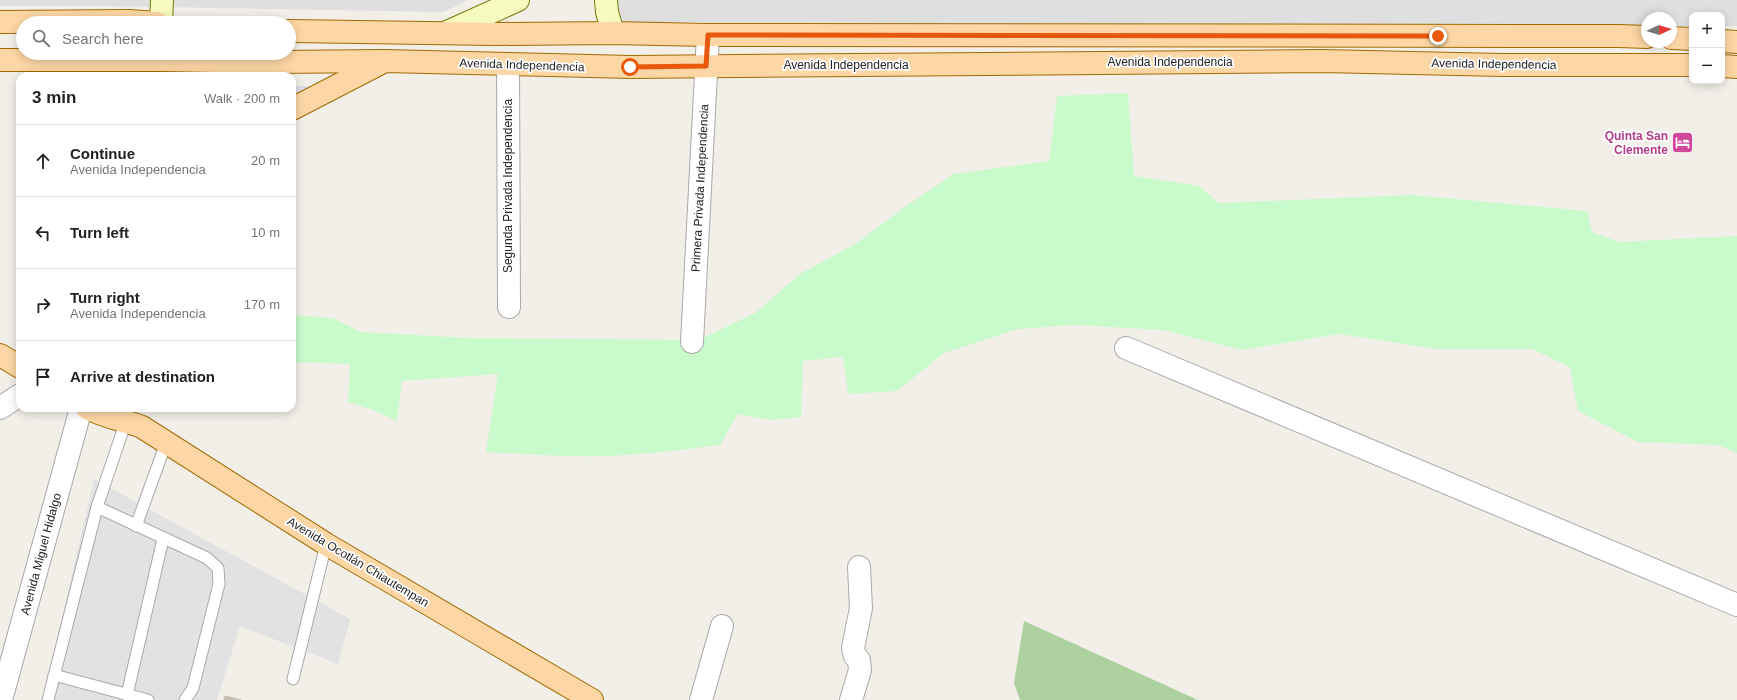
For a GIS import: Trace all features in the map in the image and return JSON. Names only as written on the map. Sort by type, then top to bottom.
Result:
[{"type":"main road","points":[[161,16],[162,0]]},
{"type":"main road","points":[[296,107],[385,61],[518,0]]},
{"type":"main road","points":[[606,0],[607,12],[613,33]]},
{"type":"main road","points":[[0,22],[16,22]]},
{"type":"main road","points":[[296,31],[708,35],[1641,37]]},
{"type":"main road","points":[[1677,38],[1689,39]]},
{"type":"main road","points":[[1725,41],[1737,42]]},
{"type":"main road","name":"Avenida Independencia","points":[[0,60],[131,63],[146,60]]},
{"type":"main road","name":"Avenida Independencia","points":[[228,60],[273,62],[385,61],[630,67],[1314,61],[1502,65],[1689,65]]},
{"type":"main road","points":[[1725,66],[1737,66]]},
{"type":"main road","points":[[0,355],[16,365]]},
{"type":"main road","name":"Avenida Ocotlán Chiautempan","points":[[97,412],[102,414],[127,414],[142,427],[166,443],[326,544],[592,700]]},
{"type":"street","name":"Primera Privada Independencia","points":[[692,342],[708,35]]},
{"type":"street","name":"Segunda Privada Independencia","points":[[508,64],[509,307]]},
{"type":"street","points":[[1126,348],[1737,605]]},
{"type":"street","points":[[0,408],[16,398]]},
{"type":"street","name":"Avenida Miguel Hidalgo","points":[[2,700],[80,412]]},
{"type":"street","points":[[851,700],[860,670],[859,660],[853,652],[861,608],[860,567]]},
{"type":"street","points":[[701,700],[722,626]]},
{"type":"lane","points":[[48,700],[97,507],[127,414]]},
{"type":"lane","points":[[136,526],[166,443]]},
{"type":"lane","points":[[97,507],[163,539],[207,558],[218,568],[220,576],[219,584],[193,688],[185,700]]},
{"type":"lane","points":[[128,695],[163,539]]},
{"type":"lane","points":[[293,680],[326,544]]},
{"type":"lane","points":[[54,675],[148,700]]},
{"type":"shaded area","points":[[0,0],[468,0],[444,12],[104,6],[0,6]]},
{"type":"shaded area","points":[[611,0],[1737,0],[1737,26],[1725,26],[1725,12],[1689,12],[1689,26],[1677,26],[1677,12],[1641,12],[1641,26],[612,22]]},
{"type":"shaded area","points":[[296,86],[315,86],[296,93]]},
{"type":"shaded area","points":[[94,479],[350,619],[338,664],[240,626],[217,700],[43,700]]},
{"type":"green space","points":[[1128,93],[1134,176],[1199,186],[1219,203],[1412,195],[1587,211],[1592,232],[1619,242],[1737,236],[1737,453],[1718,445],[1638,442],[1578,411],[1570,367],[1532,349],[1437,349],[1339,334],[1242,350],[1163,330],[1074,325],[1018,329],[944,353],[897,391],[848,394],[843,357],[803,361],[801,417],[770,420],[738,414],[720,445],[602,456],[558,456],[486,452],[498,374],[402,381],[397,421],[373,410],[348,402],[350,364],[296,362],[296,315],[333,318],[361,332],[469,338],[699,340],[755,313],[800,274],[857,243],[902,209],[954,174],[1049,161],[1057,96]]},
{"type":"green space","points":[[1024,621],[1198,700],[1020,700],[1014,683]]},
{"type":"building","points":[[225,696],[241,700],[224,700]]},
{"type":"place","name":"Quinta San Clemente","points":[[1683,143]]},
{"type":"route","points":[[630,67],[706,66],[708,35],[1438,36]]}]
